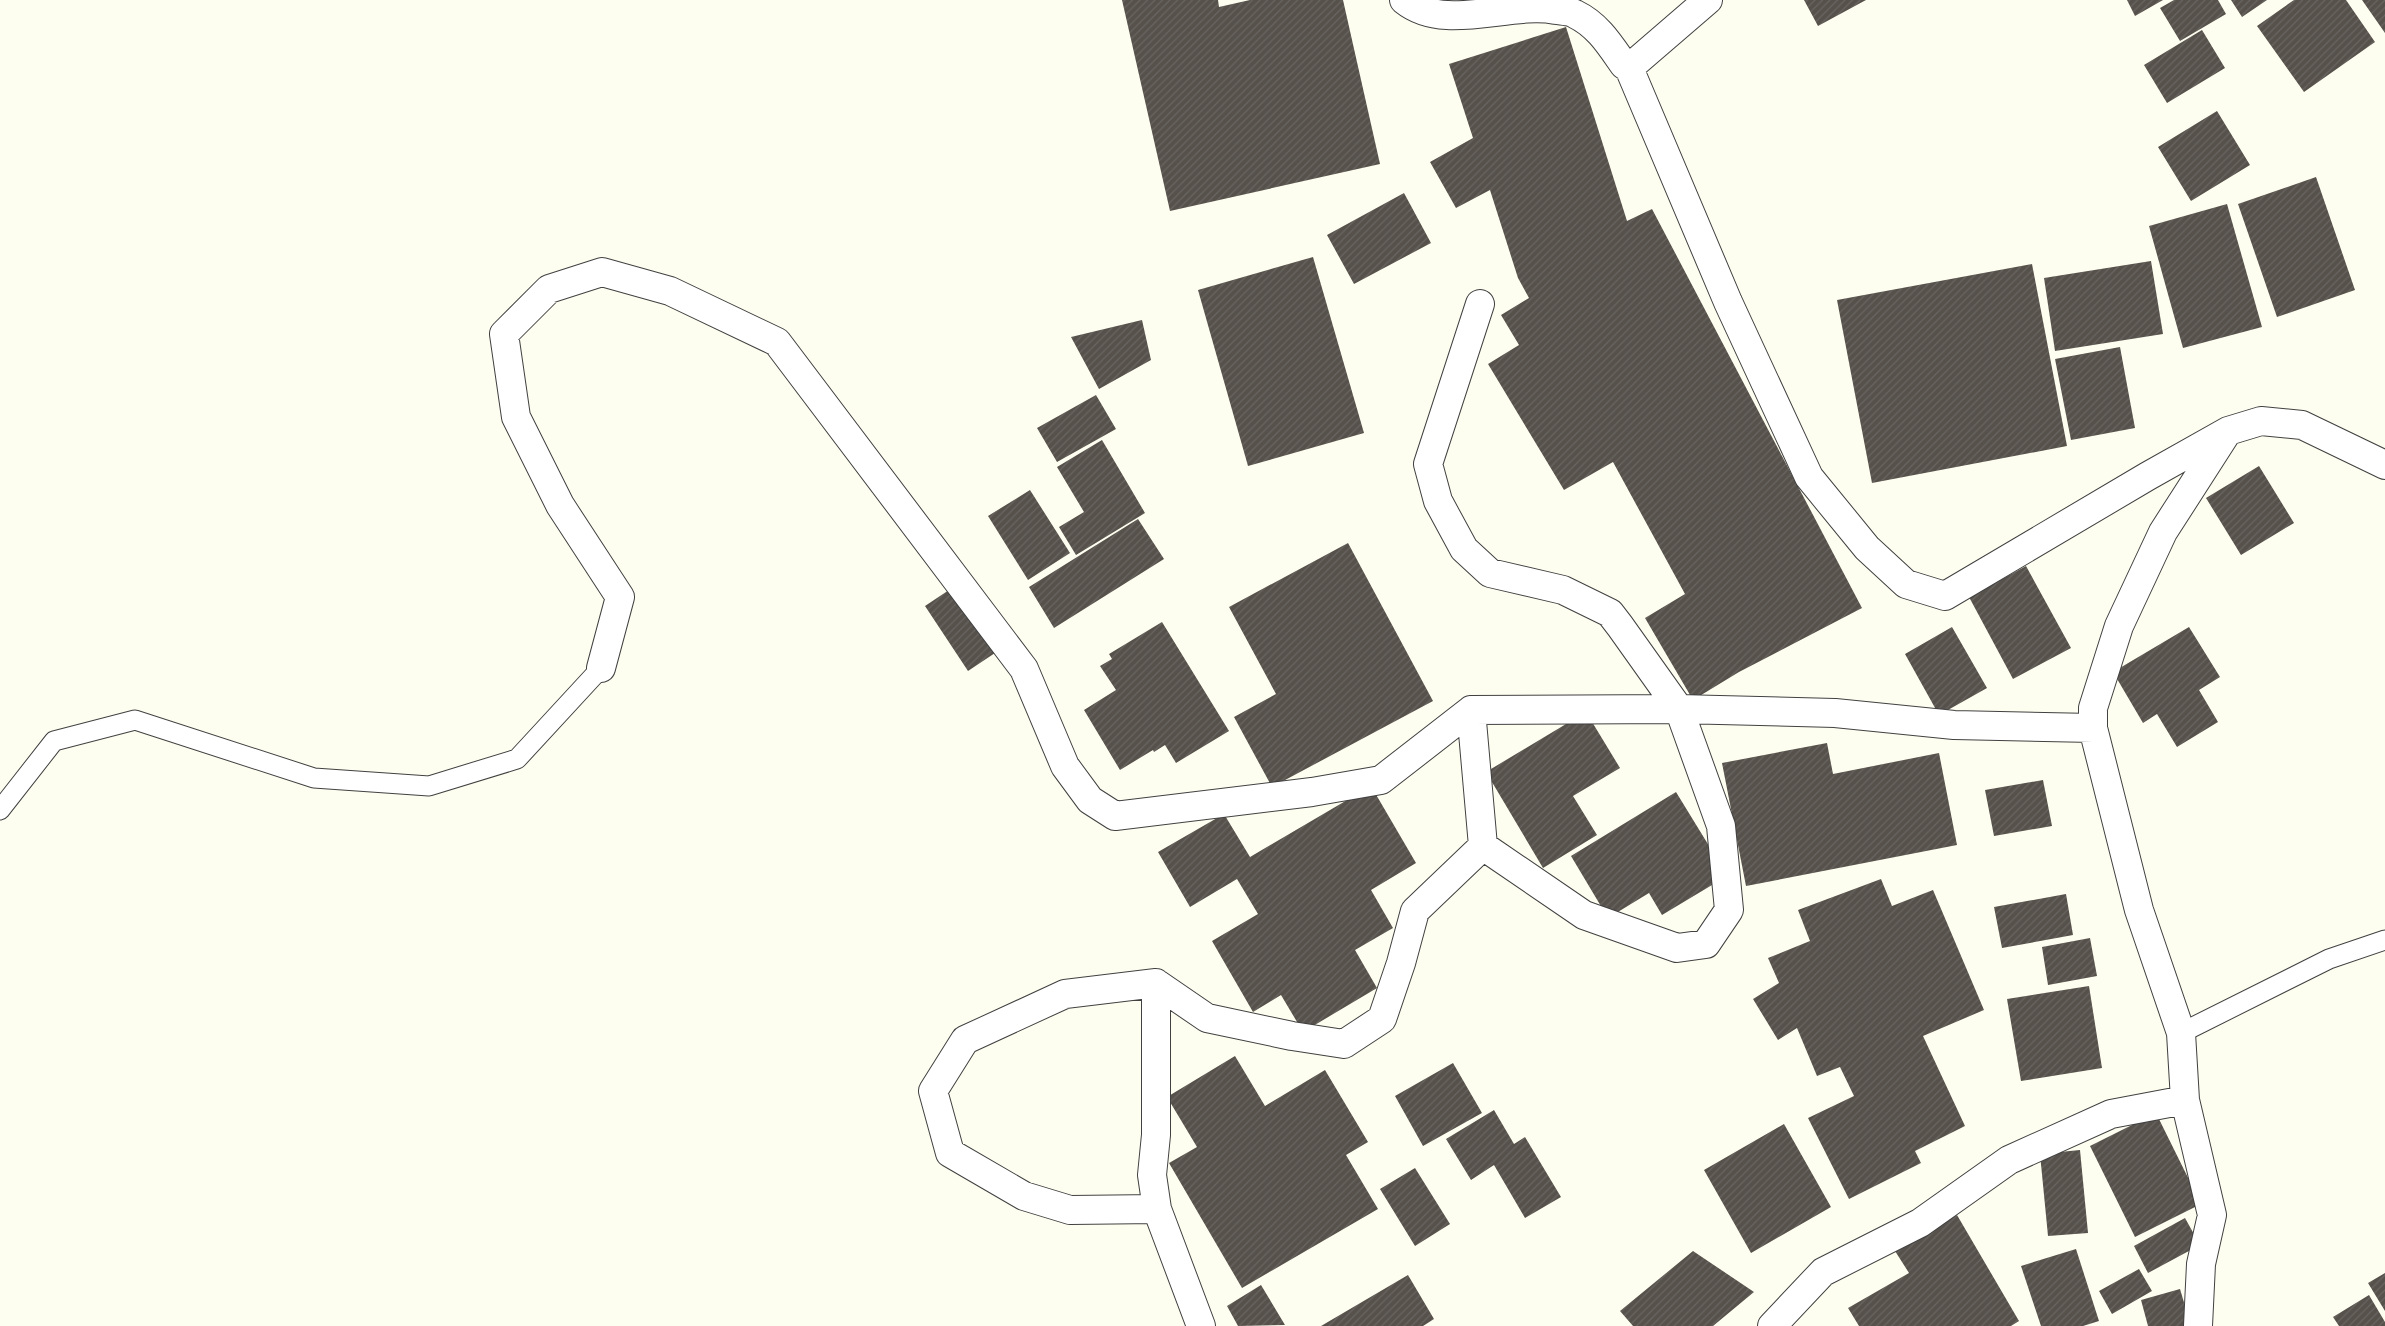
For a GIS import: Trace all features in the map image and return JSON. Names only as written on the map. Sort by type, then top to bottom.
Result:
[{"type":"street","points":[[1404,0],[1412,6],[1431,14],[1465,14],[1544,8],[1574,13],[1602,34],[1624,65],[1629,68],[1728,302],[1808,477],[1867,548],[1906,584],[1945,596],[2228,431],[2261,420],[2302,424],[2385,465]]},
{"type":"street","points":[[1629,68],[1708,0]]},
{"type":"street","points":[[601,668],[620,597],[560,505],[516,417],[504,334],[549,289],[602,272],[670,291],[777,342],[1024,669],[1065,766],[1090,800],[1115,816],[1312,792],[1381,780],[1470,710],[1679,709],[1835,713],[1954,725],[2093,728]]},
{"type":"street","points":[[1480,304],[1428,464],[1438,501],[1464,549],[1490,573],[1563,590],[1610,613],[1679,709],[1721,826],[1729,910],[1706,944],[1677,948],[1584,915],[1483,846]]},
{"type":"street","points":[[2198,1326],[2201,1264],[2212,1215],[2185,1100],[2181,1033],[2139,910],[2093,728],[2093,708],[2119,626],[2163,532],[2228,431]]},
{"type":"street","points":[[1470,710],[1483,846]]},
{"type":"street","points":[[1156,1209],[1070,1210],[1024,1196],[950,1153],[933,1091],[965,1040],[1065,994],[1156,983],[1207,1018],[1292,1036],[1344,1044],[1382,1019],[1401,963],[1415,911],[1483,846]]},
{"type":"street","points":[[1156,983],[1156,1135],[1152,1175],[1156,1209],[1201,1326]]},
{"type":"street","points":[[1772,1326],[1823,1272],[1920,1224],[2009,1160],[2111,1114],[2185,1100]]},
{"type":"lane","points":[[0,810],[54,741],[135,720],[314,778],[430,786],[517,759],[601,668]]},
{"type":"lane","points":[[2181,1033],[2330,960],[2385,940]]},
{"type":"building","points":[[1122,0],[1218,0],[1219,7],[1250,0],[1343,0],[1380,164],[1170,211]]},
{"type":"building","points":[[1804,0],[1866,0],[1818,26]]},
{"type":"building","points":[[2127,0],[2163,0],[2135,16]]},
{"type":"building","points":[[2174,0],[2218,0],[2226,14],[2180,41],[2160,8]]},
{"type":"building","points":[[2231,0],[2267,0],[2242,17]]},
{"type":"building","points":[[2294,0],[2346,0],[2375,42],[2304,92],[2257,26]]},
{"type":"building","points":[[2362,0],[2385,0],[2385,33]]},
{"type":"building","points":[[1566,27],[1627,221],[1652,209],[1862,608],[1739,672],[1693,700],[1645,618],[1685,594],[1613,462],[1564,490],[1488,364],[1519,345],[1501,315],[1529,298],[1518,278],[1490,190],[1456,208],[1430,162],[1473,138],[1449,64]]},
{"type":"building","points":[[2202,30],[2225,68],[2167,103],[2144,65]]},
{"type":"building","points":[[2217,111],[2250,165],[2191,201],[2158,147]]},
{"type":"building","points":[[2316,177],[2355,290],[2277,317],[2238,204]]},
{"type":"building","points":[[1404,193],[1431,243],[1354,284],[1327,235]]},
{"type":"building","points":[[2227,204],[2262,327],[2183,348],[2149,226]]},
{"type":"building","points":[[1313,257],[1364,433],[1248,466],[1198,290]]},
{"type":"building","points":[[2151,261],[2163,334],[2055,351],[2044,278]]},
{"type":"building","points":[[2032,264],[2067,446],[1872,483],[1837,300]]},
{"type":"building","points":[[1142,320],[1151,360],[1099,389],[1071,337]]},
{"type":"building","points":[[2120,347],[2135,428],[2071,440],[2055,359]]},
{"type":"building","points":[[1096,395],[1116,429],[1057,462],[1037,428]]},
{"type":"building","points":[[1102,440],[1145,513],[1076,555],[1059,527],[1084,512],[1057,467]]},
{"type":"building","points":[[2259,466],[2294,523],[2241,555],[2206,498]]},
{"type":"building","points":[[1030,490],[1070,553],[1028,580],[988,516]]},
{"type":"building","points":[[1138,519],[1164,559],[1054,628],[1029,587]]},
{"type":"building","points":[[1348,543],[1433,701],[1272,787],[1234,717],[1276,694],[1229,607]]},
{"type":"building","points":[[2026,566],[2071,648],[2013,679],[1969,597]]},
{"type":"building","points":[[955,586],[998,651],[968,671],[925,606]]},
{"type":"building","points":[[1162,622],[1229,731],[1176,763],[1165,745],[1120,770],[1084,710],[1116,690],[1100,666],[1112,659],[1109,654]]},
{"type":"building","points":[[1952,627],[1987,688],[1939,715],[1905,654]]},
{"type":"building","points":[[2189,627],[2220,677],[2199,690],[2218,722],[2177,747],[2157,714],[2143,723],[2113,672]]},
{"type":"building","points":[[1586,712],[1620,768],[1573,796],[1597,835],[1543,868],[1486,772]]},
{"type":"building","points":[[1827,743],[1833,774],[1939,753],[1957,845],[1746,886],[1722,763]]},
{"type":"building","points":[[2043,780],[2052,826],[1994,836],[1985,790]]},
{"type":"building","points":[[1371,786],[1416,863],[1371,890],[1393,928],[1355,950],[1377,988],[1303,1032],[1281,995],[1253,1012],[1212,941],[1258,914],[1237,879],[1190,907],[1158,852],[1224,814],[1250,857]]},
{"type":"building","points":[[1676,792],[1714,854],[1709,857],[1722,879],[1662,915],[1649,893],[1608,918],[1571,856]]},
{"type":"building","points":[[1881,879],[1892,906],[1933,890],[1984,1010],[1923,1036],[1965,1126],[1915,1151],[1921,1163],[1849,1199],[1808,1118],[1854,1096],[1840,1067],[1817,1076],[1797,1028],[1778,1040],[1753,999],[1779,983],[1768,958],[1810,941],[1798,910]]},
{"type":"building","points":[[2066,894],[2073,935],[2002,948],[1994,907]]},
{"type":"building","points":[[2090,938],[2097,976],[2048,985],[2042,947]]},
{"type":"building","points":[[2089,986],[2102,1068],[2021,1081],[2007,999]]},
{"type":"building","points":[[1235,1056],[1265,1106],[1325,1070],[1368,1142],[1346,1155],[1378,1209],[1242,1288],[1169,1163],[1197,1147],[1167,1097]]},
{"type":"building","points":[[1453,1063],[1482,1113],[1423,1146],[1395,1096]]},
{"type":"building","points":[[1494,1110],[1514,1144],[1525,1137],[1561,1197],[1525,1218],[1494,1165],[1471,1180],[1446,1139]]},
{"type":"building","points":[[2156,1113],[2201,1204],[2135,1237],[2090,1146]]},
{"type":"building","points":[[1784,1124],[1831,1207],[1751,1253],[1704,1170]]},
{"type":"building","points":[[2080,1150],[2088,1233],[2048,1236],[2040,1154]]},
{"type":"building","points":[[1415,1168],[1450,1224],[1415,1246],[1380,1189]]},
{"type":"building","points":[[1957,1215],[2019,1321],[2011,1326],[1859,1326],[1848,1308],[1909,1273],[1895,1251]]},
{"type":"building","points":[[2185,1218],[2200,1245],[2148,1273],[2134,1246]]},
{"type":"building","points":[[2076,1249],[2099,1321],[2083,1326],[2041,1326],[2021,1266]]},
{"type":"building","points":[[1693,1251],[1754,1292],[1713,1326],[1633,1326],[1620,1311]]},
{"type":"building","points":[[2139,1269],[2152,1291],[2112,1314],[2099,1291]]},
{"type":"building","points":[[2385,1273],[2385,1311],[2368,1283]]},
{"type":"building","points":[[1408,1275],[1434,1319],[1423,1326],[1321,1326]]},
{"type":"building","points":[[1261,1285],[1285,1325],[1238,1326],[1227,1306]]},
{"type":"building","points":[[2180,1289],[2191,1326],[2148,1326],[2141,1300]]},
{"type":"building","points":[[2369,1295],[2385,1322],[2385,1326],[2339,1326],[2333,1317]]}]
